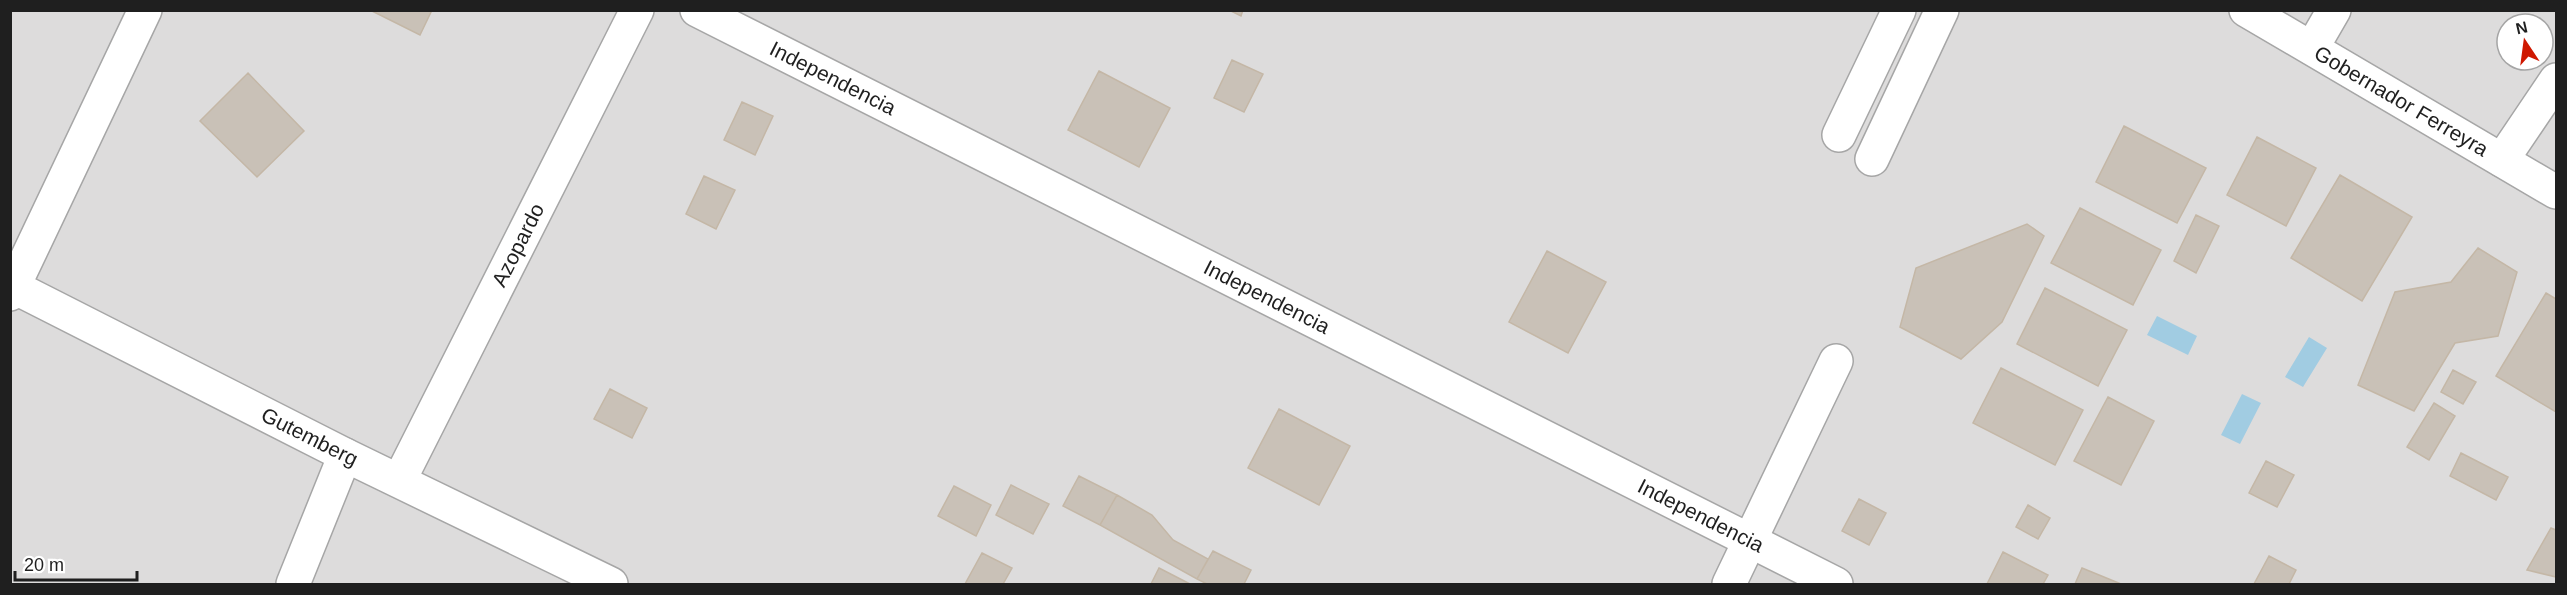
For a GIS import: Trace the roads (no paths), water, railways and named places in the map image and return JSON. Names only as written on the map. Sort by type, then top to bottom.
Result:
[{"type":"street","points":[[12,288],[145,10]]},
{"type":"street","name":"Azopardo","points":[[400,479],[637,10]]},
{"type":"street","name":"Independencia","points":[[697,10],[1836,585]]},
{"type":"street","points":[[1839,135],[1899,10]]},
{"type":"street","points":[[1872,159],[1942,10]]},
{"type":"street","name":"Gobernador Ferreyra","points":[[2246,10],[2556,192]]},
{"type":"street","points":[[2312,48],[2334,10]]},
{"type":"street","points":[[2502,160],[2556,80]]},
{"type":"street","name":"Gutemberg","points":[[12,288],[611,585]]},
{"type":"street","points":[[1729,585],[1836,362]]},
{"type":"street","points":[[293,585],[345,455]]},
{"type":"water","points":[[2157,316],[2197,336],[2188,355],[2147,335]]},
{"type":"water","points":[[2309,337],[2327,348],[2303,387],[2285,377]]},
{"type":"water","points":[[2242,394],[2261,403],[2240,444],[2221,435]]}]
